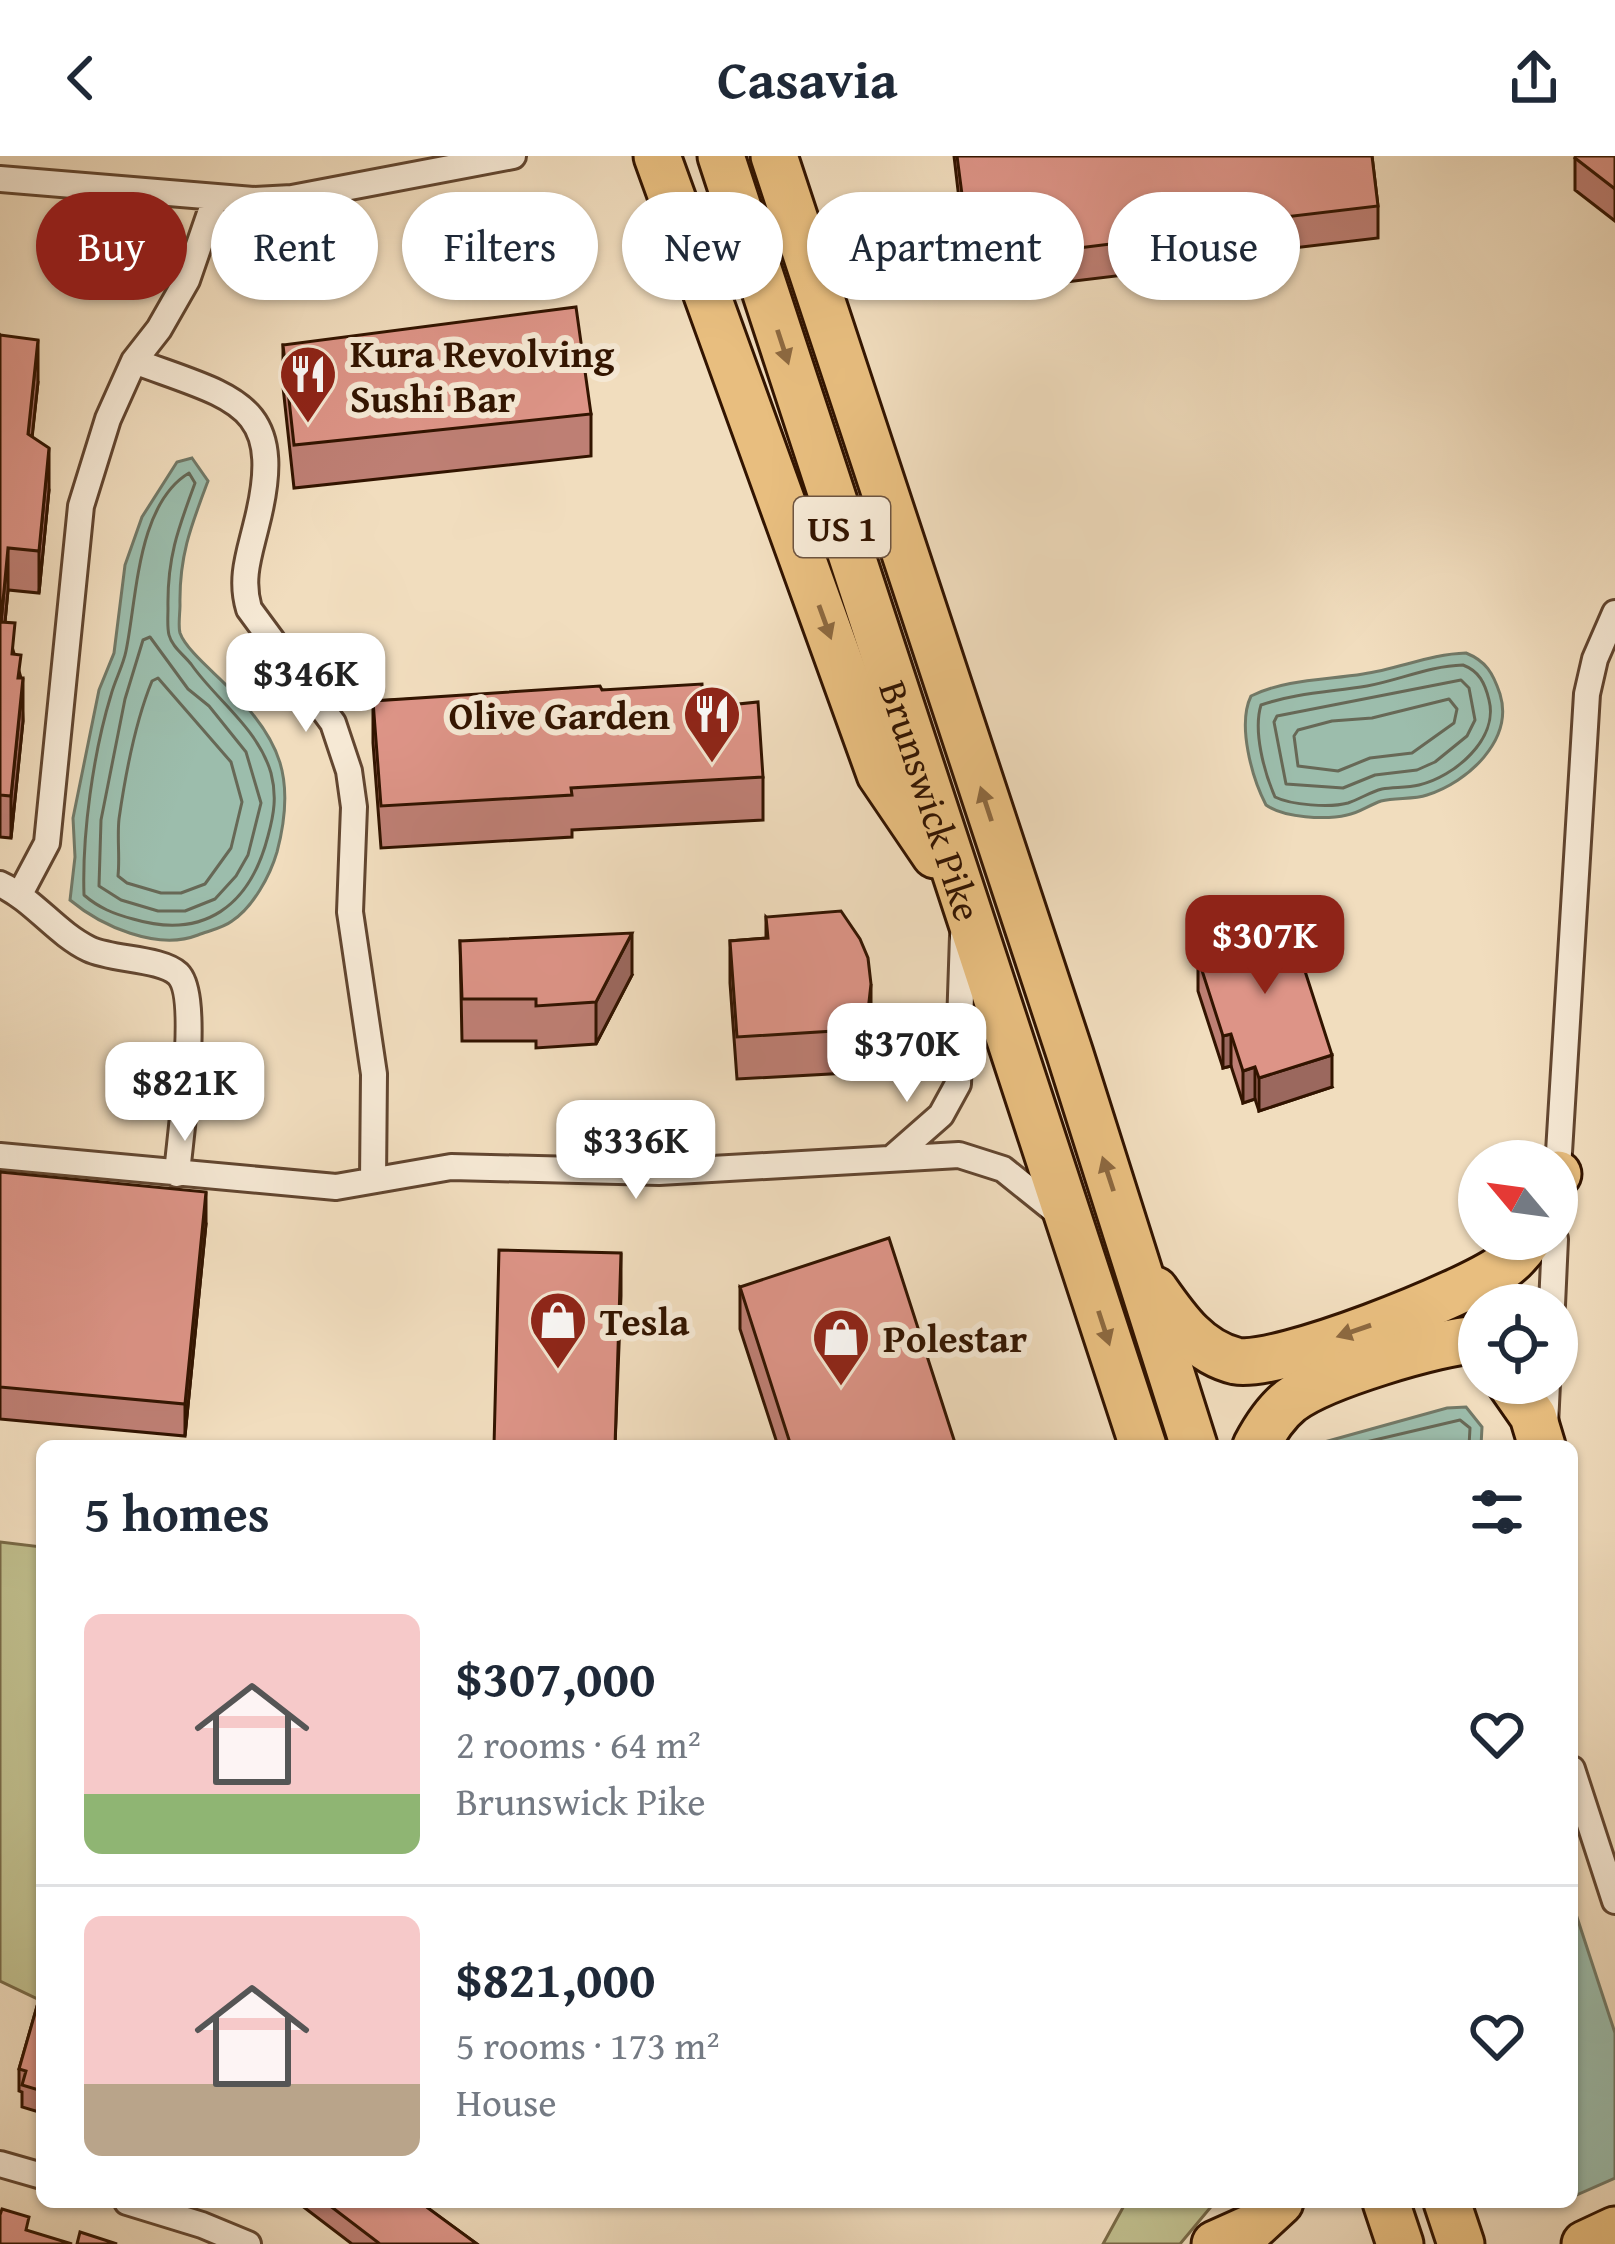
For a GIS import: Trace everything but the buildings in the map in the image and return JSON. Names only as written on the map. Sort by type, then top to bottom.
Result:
[{"type":"highway","name":"Brunswick Pike","points":[[721,156],[1141,1440]]},
{"type":"highway","name":"Brunswick Pike","points":[[778,159],[1192,1440]]},
{"type":"highway","points":[[663,174],[880,774],[963,898]]},
{"type":"highway","points":[[1133,1252],[1180,1325],[1204,1348],[1234,1360],[1269,1360],[1458,1319]]},
{"type":"highway","points":[[1260,1440],[1274,1418],[1306,1390],[1430,1327],[1509,1260]]},
{"type":"highway","points":[[1430,1327],[1458,1334]]},
{"type":"highway","points":[[1430,1327],[1458,1345]]},
{"type":"highway","points":[[1525,1404],[1541,1440]]},
{"type":"highway","points":[[1215,2244],[1253,2227],[1274,2208]]},
{"type":"highway","points":[[1388,2208],[1400,2244]]},
{"type":"highway","points":[[1449,2208],[1461,2244]]},
{"type":"street","points":[[426,172],[457,156]]},
{"type":"street","points":[[323,192],[513,156]]},
{"type":"street","points":[[629,156],[663,174]]},
{"type":"street","points":[[0,179],[211,199]]},
{"type":"street","points":[[177,1174],[191,1002],[179,975],[164,966],[89,949],[10,889],[47,843],[82,506],[108,419],[134,361],[188,280],[211,211]]},
{"type":"street","points":[[134,361],[242,407],[266,439],[265,482],[243,588],[249,609],[333,723],[350,771],[354,807],[350,912],[371,1040],[373,1180]]},
{"type":"street","points":[[1559,1140],[1587,694],[1595,659],[1615,614]]},
{"type":"street","points":[[892,1158],[941,1115],[958,1084],[963,898]]},
{"type":"street","points":[[0,1156],[335,1187],[451,1167],[659,1172],[959,1155],[980,1159],[1028,1186],[1070,1224]]},
{"type":"street","points":[[1543,1440],[1546,1404]]},
{"type":"street","points":[[1578,1787],[1615,1901]]},
{"type":"street","points":[[0,2164],[36,2174]]},
{"type":"street","points":[[147,2208],[248,2244]]},
{"type":"shaded area","points":[[0,1542],[36,1546],[36,1998],[0,1981]]},
{"type":"shaded area","points":[[1123,2208],[1210,2208],[1180,2244],[1103,2244]]},
{"type":"water","points":[[192,458],[208,481],[184,556],[180,633],[261,725],[280,762],[285,803],[274,861],[247,908],[220,927],[165,940],[113,927],[70,900],[73,818],[99,690],[114,653],[125,565],[142,517],[177,462]]},
{"type":"water","points":[[1466,653],[1491,674],[1503,711],[1494,743],[1458,780],[1427,795],[1381,801],[1338,817],[1294,815],[1266,805],[1246,736],[1251,696],[1292,683]]},
{"type":"water","points":[[1466,1407],[1482,1427],[1481,1440],[1332,1440]]},
{"type":"water","points":[[1578,1920],[1615,2033],[1615,2178],[1578,2194]]},
{"type":"place","name":"Kura Revolving Sushi Bar","points":[[308,425]]},
{"type":"place","name":"Olive Garden","points":[[712,765]]},
{"type":"place","name":"Tesla","points":[[558,1371]]},
{"type":"place","name":"Polestar","points":[[841,1388]]}]
